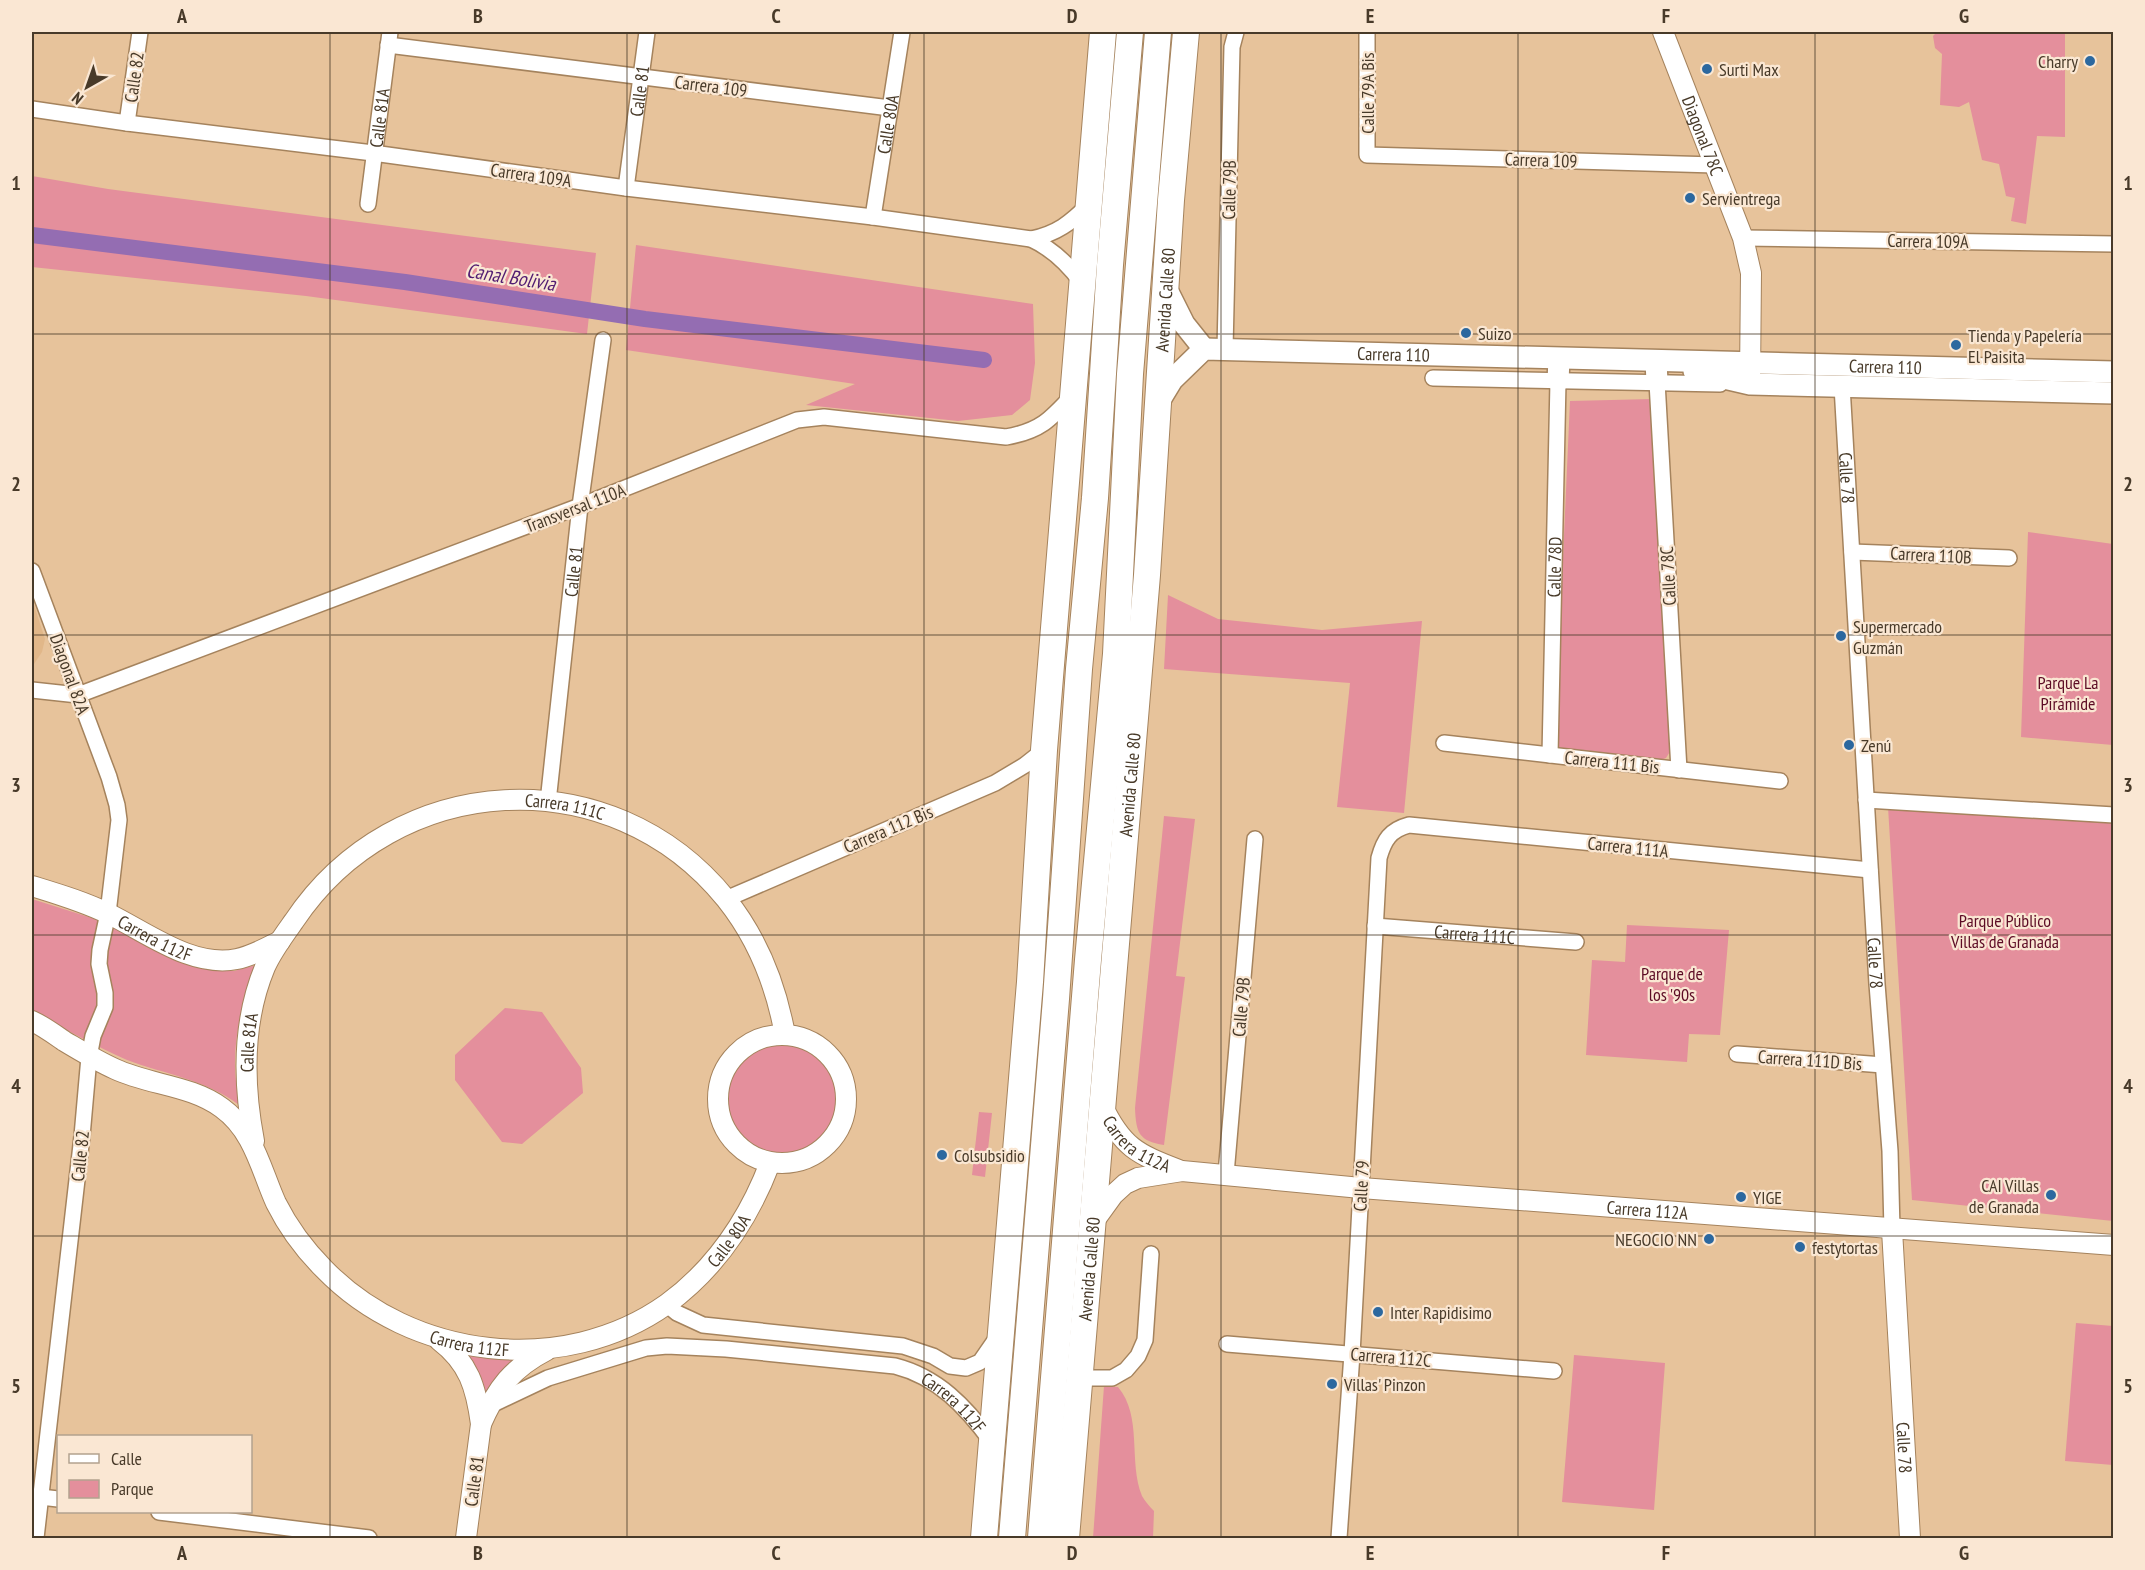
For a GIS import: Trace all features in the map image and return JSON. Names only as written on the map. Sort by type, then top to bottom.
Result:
[{"type":"highway","points":[[984,1539],[1030,982],[1044,750],[1103,32]]},
{"type":"highway","points":[[1012,1539],[1130,32]]},
{"type":"highway","name":"Avenida Calle 80","points":[[1041,1539],[1087,972],[1116,654],[1130,374],[1158,32]]},
{"type":"highway","name":"Avenida Calle 80","points":[[1066,1539],[1147,575],[1171,200],[1186,32]]},
{"type":"highway","points":[[1141,242],[1171,200]]},
{"type":"main road","points":[[1158,403],[1172,380],[1214,349],[1184,324],[1165,286]]},
{"type":"main road","name":"Carrera 110","points":[[1214,349],[1559,359],[1656,372],[1750,374],[2114,372]]},
{"type":"main road","points":[[1558,381],[1559,359]]},
{"type":"main road","name":"Carrera 110","points":[[1750,374],[1842,386],[2114,393]]},
{"type":"street","name":"Calle 82","points":[[127,123],[140,32]]},
{"type":"street","name":"Calle 81","points":[[626,188],[647,32]]},
{"type":"street","name":"Calle 80A","points":[[873,217],[902,32]]},
{"type":"street","name":"Calle 79B","points":[[1214,349],[1232,47],[1236,32]]},
{"type":"street","name":"Calle 79A Bis","points":[[1366,32],[1366,155]]},
{"type":"street","name":"Diagonal 78C","points":[[1663,32],[1743,238]]},
{"type":"street","name":"Carrera 109","points":[[389,38],[641,77],[890,108]]},
{"type":"street","name":"Calle 81A","points":[[368,204],[389,38]]},
{"type":"street","name":"Carrera 109A","points":[[32,109],[1031,239],[1044,244],[1060,256],[1082,283]]},
{"type":"street","name":"Carrera 109","points":[[1366,155],[1715,165]]},
{"type":"street","name":"Carrera 109A","points":[[1031,239],[1046,236],[1063,228],[1089,204]]},
{"type":"street","name":"Carrera 109A","points":[[1743,238],[2114,244]]},
{"type":"street","points":[[1743,238],[1751,273],[1750,374]]},
{"type":"street","name":"Calle 81","points":[[548,802],[580,506],[603,340]]},
{"type":"street","name":"Carrera 110","points":[[1433,378],[1558,381],[1656,372]]},
{"type":"street","name":"Calle 78C","points":[[1656,372],[1678,770]]},
{"type":"street","name":"Calle 78D","points":[[1550,755],[1558,381]]},
{"type":"street","name":"Calle 78","points":[[1842,386],[1870,870],[1890,1150],[1892,1230],[1910,1539]]},
{"type":"street","name":"Transversal 110A","points":[[78,695],[580,506],[797,420],[824,417],[1006,437],[1024,434],[1043,425],[1073,395]]},
{"type":"street","name":"Carrera 110B","points":[[1852,552],[2009,558]]},
{"type":"street","name":"Diagonal 82A","points":[[32,571],[109,777]]},
{"type":"street","points":[[32,690],[78,695]]},
{"type":"street","name":"Carrera 111 Bis","points":[[1444,743],[1780,781]]},
{"type":"street","name":"Carrera 112 Bis","points":[[726,899],[995,783],[1025,765],[1044,750]]},
{"type":"street","name":"Calle 82","points":[[36,1539],[37,1496],[82,1136],[89,1057],[93,1036],[105,1007],[99,950],[108,913],[118,820],[117,805],[109,777]]},
{"type":"street","name":"Carrera 111C","points":[[280,941],[323,882],[350,857],[380,837],[413,820],[447,809],[480,802],[514,800],[548,802],[601,813],[626,823],[650,835],[692,864],[726,899],[749,932],[774,986],[785,1035]]},
{"type":"street","points":[[1866,800],[2114,816]]},
{"type":"street","name":"Carrera 111A","points":[[1389,835],[1398,828],[1409,825],[1870,870]]},
{"type":"street","name":"Calle 79","points":[[1339,1539],[1352,1354],[1379,858],[1382,846],[1389,835]]},
{"type":"street","name":"Calle 79B","points":[[1226,1174],[1255,839]]},
{"type":"street","name":"Carrera 112F","points":[[32,886],[108,913],[156,940],[191,955],[214,960],[236,959],[254,954],[280,941]]},
{"type":"street","name":"Carrera 111C","points":[[1375,926],[1576,942]]},
{"type":"street","name":"Calle 81A","points":[[256,1149],[248,1107],[246,1051],[256,994],[266,966],[280,941]]},
{"type":"street","name":"Carrera 112F","points":[[32,1021],[89,1057],[118,1070],[204,1098],[224,1109],[256,1149],[277,1205],[293,1231],[324,1269],[341,1286],[370,1307],[402,1325],[435,1338],[473,1347],[551,1348],[611,1333],[666,1304],[677,1313],[703,1325],[903,1346],[918,1350],[958,1368],[966,1368],[980,1362],[1001,1331]]},
{"type":"street","points":[[785,1035],[803,1038],[818,1046],[832,1058],[841,1074],[846,1091],[846,1108],[840,1128],[828,1145],[811,1157],[791,1164],[770,1163],[752,1156],[736,1145],[725,1129],[718,1111],[718,1091],[723,1073],[734,1057],[748,1044],[766,1037],[785,1035]]},
{"type":"street","name":"Carrera 111D Bis","points":[[1737,1054],[1883,1065]]},
{"type":"street","name":"Carrera 112A","points":[[1102,1105],[1111,1123],[1128,1145],[1140,1154],[1182,1171]]},
{"type":"street","name":"Calle 80A","points":[[666,1304],[704,1271],[736,1232],[753,1203],[770,1163]]},
{"type":"street","name":"Carrera 112A","points":[[1092,1224],[1125,1184],[1138,1178],[1182,1171],[1361,1188],[2114,1245]]},
{"type":"street","points":[[1079,1378],[1112,1378],[1126,1370],[1138,1356],[1145,1340],[1151,1254]]},
{"type":"street","name":"Calle 81","points":[[435,1338],[452,1350],[465,1367],[485,1415]]},
{"type":"street","name":"Carrera 112C","points":[[1227,1344],[1554,1371]]},
{"type":"street","name":"Carrera 112F","points":[[485,1415],[548,1378],[646,1348],[667,1346],[726,1349],[906,1369],[934,1382],[948,1393],[963,1406],[992,1443]]},
{"type":"street","name":"Calle 81","points":[[466,1539],[485,1415],[499,1389],[514,1372],[531,1358],[551,1348]]},
{"type":"street","points":[[37,1496],[57,1498]]},
{"type":"street","points":[[167,1513],[369,1539]]},
{"type":"shaded area","points":[[32,605],[34,605],[45,639],[42,652],[32,667]]},
{"type":"green space","points":[[1937,32],[2065,32],[2065,137],[2037,136],[2026,224],[2011,221],[2015,198],[2006,196],[1999,164],[1982,160],[1969,102],[1959,107],[1940,105],[1942,54],[1935,48],[1933,36]]},
{"type":"green space","points":[[32,176],[108,189],[596,253],[587,334],[306,296],[32,267]]},
{"type":"green space","points":[[636,245],[1033,304],[1035,363],[1030,400],[1012,415],[958,421],[806,405],[855,384],[626,350]]},
{"type":"green space","points":[[1652,399],[1671,750],[1666,758],[1655,762],[1559,749],[1555,738],[1570,401]]},
{"type":"green space","name":"Parque La Pirámide","points":[[2028,532],[2113,544],[2113,745],[2021,737]]},
{"type":"green space","points":[[1168,595],[1218,619],[1322,630],[1422,621],[1404,813],[1337,807],[1350,683],[1164,669]]},
{"type":"green space","name":"Parque Público Villas de Granada","points":[[1888,807],[2113,822],[2113,1221],[1912,1200]]},
{"type":"green space","points":[[1164,816],[1195,819],[1176,976],[1185,977],[1164,1145],[1149,1141],[1140,1134],[1136,1124],[1135,1108]]},
{"type":"green space","points":[[32,899],[92,918],[187,963],[213,970],[234,971],[256,965],[244,1002],[236,1041],[235,1072],[239,1105],[227,1096],[199,1083],[127,1060],[32,1012]]},
{"type":"green space","name":"Parque de los '90s","points":[[1627,925],[1729,930],[1720,1035],[1689,1034],[1687,1062],[1586,1055],[1592,960],[1625,962]]},
{"type":"green space","points":[[505,1008],[542,1012],[581,1068],[583,1093],[522,1144],[502,1142],[455,1080],[455,1055]]},
{"type":"green space","points":[[783,1044],[804,1048],[822,1060],[834,1078],[838,1099],[834,1120],[822,1138],[804,1150],[783,1154],[762,1150],[744,1138],[732,1120],[728,1099],[732,1078],[744,1060],[762,1048]]},
{"type":"green space","points":[[979,1112],[992,1113],[985,1177],[972,1175]]},
{"type":"green space","points":[[2076,1323],[2113,1326],[2113,1465],[2065,1461]]},
{"type":"green space","points":[[465,1354],[518,1360],[485,1397]]},
{"type":"green space","points":[[1574,1355],[1665,1363],[1654,1510],[1562,1502]]},
{"type":"green space","points":[[1104,1386],[1118,1387],[1126,1399],[1133,1425],[1138,1482],[1142,1496],[1154,1511],[1153,1538],[1093,1538]]},
{"type":"waterway","name":"Canal Bolivia","points":[[32,235],[405,282],[645,319],[984,360]]},
{"type":"place","name":"Charry","points":[[2090,61]]},
{"type":"place","name":"Surti Max","points":[[1707,69]]},
{"type":"place","name":"Servientrega","points":[[1690,198]]},
{"type":"place","name":"Suizo","points":[[1466,333]]},
{"type":"place","name":"Tienda y Papelería El Paisita","points":[[1956,345]]},
{"type":"place","name":"Supermercado Guzmán","points":[[1841,636]]},
{"type":"place","name":"Zenú","points":[[1849,745]]},
{"type":"place","name":"Colsubsidio","points":[[942,1155]]},
{"type":"place","name":"CAI Villas de Granada","points":[[2051,1195]]},
{"type":"place","name":"YIGE","points":[[1741,1197]]},
{"type":"place","name":"NEGOCIO NN","points":[[1709,1239]]},
{"type":"place","name":"festytortas","points":[[1800,1247]]},
{"type":"place","name":"Inter Rapidisimo","points":[[1378,1312]]},
{"type":"place","name":"Villas' Pinzon","points":[[1332,1384]]}]
